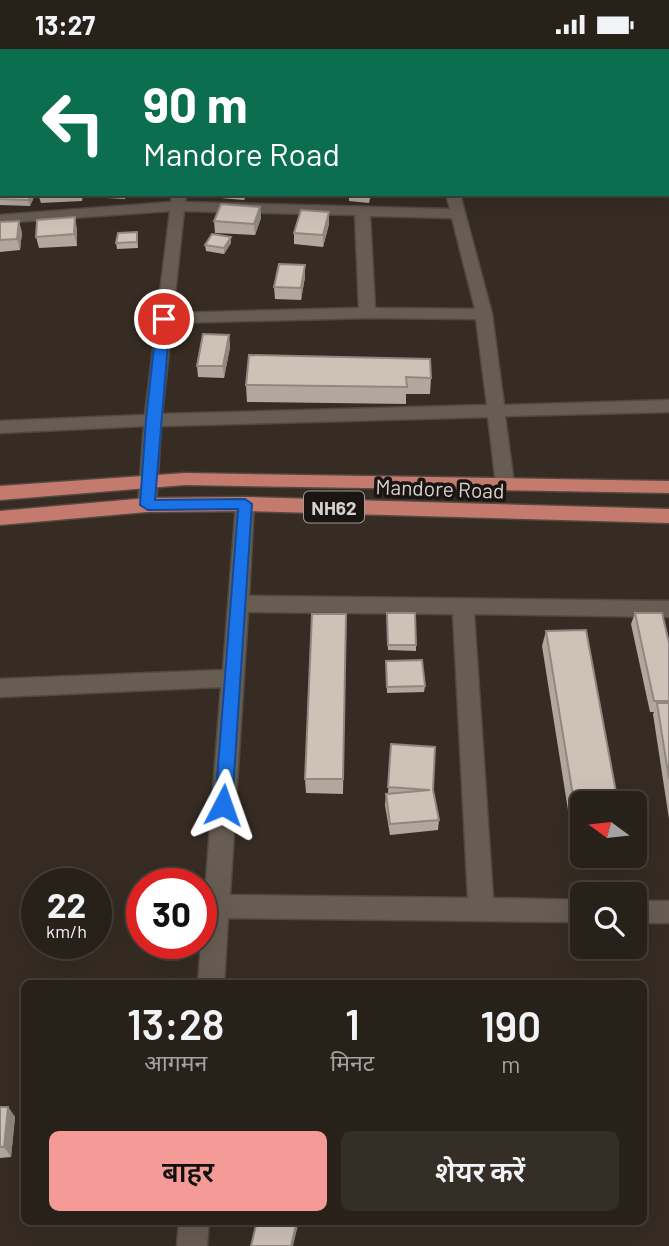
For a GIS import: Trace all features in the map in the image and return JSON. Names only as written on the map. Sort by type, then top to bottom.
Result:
[{"type":"highway","name":"Mandore Road","points":[[0,493],[148,481],[669,487]]},
{"type":"highway","name":"Mandore Road","points":[[0,518],[148,505],[245,504],[669,516]]},
{"type":"street","points":[[453,196],[484,314],[505,484]]},
{"type":"street","points":[[0,219],[131,202],[177,200],[457,215]]},
{"type":"street","points":[[148,505],[153,420],[177,200]]},
{"type":"street","points":[[362,211],[367,313]]},
{"type":"street","points":[[164,319],[367,313],[484,314]]},
{"type":"street","points":[[0,427],[153,420],[669,406]]},
{"type":"street","points":[[217,893],[245,504]]},
{"type":"street","points":[[239,604],[669,610]]},
{"type":"street","points":[[463,607],[481,910]]},
{"type":"street","points":[[0,688],[233,678]]},
{"type":"street","points":[[217,906],[570,911]]},
{"type":"street","points":[[647,912],[669,912]]},
{"type":"street","points":[[211,980],[213,959]]},
{"type":"street","points":[[192,1246],[194,1225]]},
{"type":"building","points":[[0,196],[30,196],[28,200],[0,199]]},
{"type":"building","points":[[221,204],[260,207],[254,224],[214,221]]},
{"type":"building","points":[[301,210],[329,212],[323,235],[294,233]]},
{"type":"building","points":[[75,217],[74,234],[36,237],[37,220]]},
{"type":"building","points":[[19,221],[17,239],[0,240],[0,222]]},
{"type":"building","points":[[137,232],[137,242],[116,243],[118,233]]},
{"type":"building","points":[[212,234],[231,237],[224,248],[205,245]]},
{"type":"building","points":[[279,264],[305,265],[301,288],[274,287]]},
{"type":"building","points":[[203,334],[229,335],[223,366],[197,366]]},
{"type":"building","points":[[249,355],[430,359],[431,378],[406,377],[407,387],[246,385]]},
{"type":"building","points":[[387,613],[415,613],[416,645],[388,645]]},
{"type":"building","points":[[635,613],[662,613],[669,643],[669,701],[654,701]]},
{"type":"building","points":[[312,614],[346,614],[343,779],[305,779]]},
{"type":"building","points":[[586,630],[616,791],[572,791],[546,631]]},
{"type":"building","points":[[422,660],[425,686],[387,687],[386,661]]},
{"type":"building","points":[[657,703],[669,703],[669,779]]},
{"type":"building","points":[[391,744],[435,747],[433,790],[439,820],[390,824],[386,794],[430,790],[388,787]]},
{"type":"building","points":[[0,1107],[8,1107],[4,1147],[0,1147]]},
{"type":"building","points":[[256,1225],[296,1225],[291,1246],[251,1246]]},
{"type":"route","points":[[164,319],[153,420],[148,505],[245,504],[223,805]]}]
